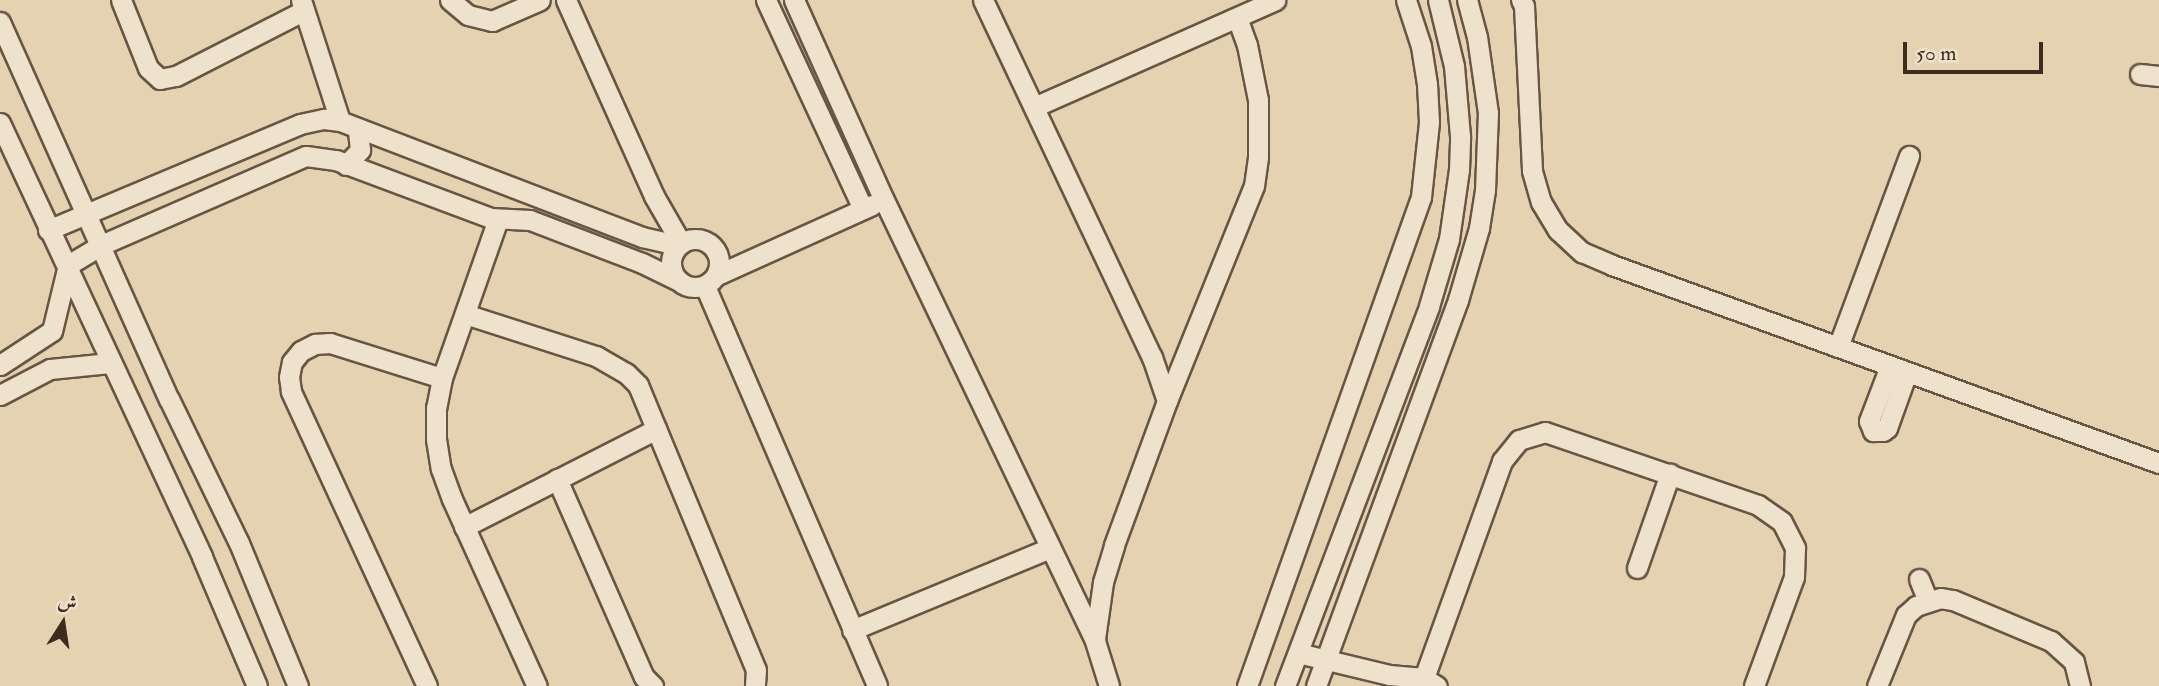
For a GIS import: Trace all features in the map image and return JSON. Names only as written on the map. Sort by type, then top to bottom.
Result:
[{"type":"street","points":[[121,0],[148,68],[153,75],[168,80],[302,6],[340,121]]},
{"type":"street","points":[[450,0],[468,15],[492,21],[540,0]]},
{"type":"street","points":[[566,0],[653,196],[679,244],[671,265],[677,280]]},
{"type":"street","points":[[766,0],[863,209]]},
{"type":"street","points":[[983,0],[1153,357],[1167,401]]},
{"type":"street","points":[[1034,107],[1275,0]]},
{"type":"street","points":[[1247,686],[1421,197],[1429,134],[1427,84],[1421,46],[1406,0]]},
{"type":"street","points":[[1438,0],[1454,66],[1460,124],[1459,170],[1449,239],[1429,306],[1288,681],[1321,685],[1326,660],[1458,300],[1479,228],[1485,190],[1488,113],[1477,37],[1467,0]]},
{"type":"street","points":[[1529,2],[1532,171],[1541,202],[1558,230],[1582,252],[2159,463]]},
{"type":"street","points":[[802,6],[884,200],[1095,641],[1109,686]]},
{"type":"street","points":[[1095,641],[1099,602],[1108,564],[1167,401],[1254,186],[1258,157],[1258,100],[1247,44],[1237,18]]},
{"type":"street","points":[[0,22],[169,399],[239,543],[290,684]]},
{"type":"street","points":[[313,156],[309,137],[316,120]]},
{"type":"street","points":[[48,230],[316,120],[340,121],[642,237],[679,244],[698,239],[712,246],[719,260],[711,280],[877,686]]},
{"type":"street","points":[[0,123],[202,557],[257,686]]},
{"type":"street","points":[[346,165],[360,150],[358,130]]},
{"type":"street","points":[[0,365],[52,331],[68,265],[101,246],[298,158],[313,156],[346,165],[488,217],[530,220],[642,263],[691,288],[884,200]]},
{"type":"street","points":[[1838,347],[1909,156]]},
{"type":"street","points":[[175,178],[189,208]]},
{"type":"street","points":[[491,181],[492,196],[488,217],[465,314],[442,378],[436,408],[436,439],[441,470],[464,527],[537,686]]},
{"type":"street","points":[[530,220],[526,205],[533,196]]},
{"type":"street","points":[[465,314],[612,363],[638,385],[756,670],[755,686]]},
{"type":"street","points":[[428,686],[291,391],[289,377],[292,362],[302,351],[315,344],[330,343],[442,378]]},
{"type":"street","points":[[0,395],[50,369],[110,363]]},
{"type":"street","points":[[464,527],[656,429]]},
{"type":"street","points":[[1298,653],[1389,675],[1431,682],[1502,461],[1519,440],[1545,432],[1559,434],[1758,505],[1782,522],[1790,533],[1797,562],[1754,686]]},
{"type":"street","points":[[1637,568],[1670,474]]},
{"type":"street","points":[[556,479],[644,677],[653,686]]},
{"type":"street","points":[[852,630],[1050,548]]},
{"type":"street","points":[[1919,579],[1927,601]]},
{"type":"street","points":[[1877,686],[1899,626],[1906,615],[1927,601],[1953,600],[2051,641],[2074,662],[2080,686]]}]
